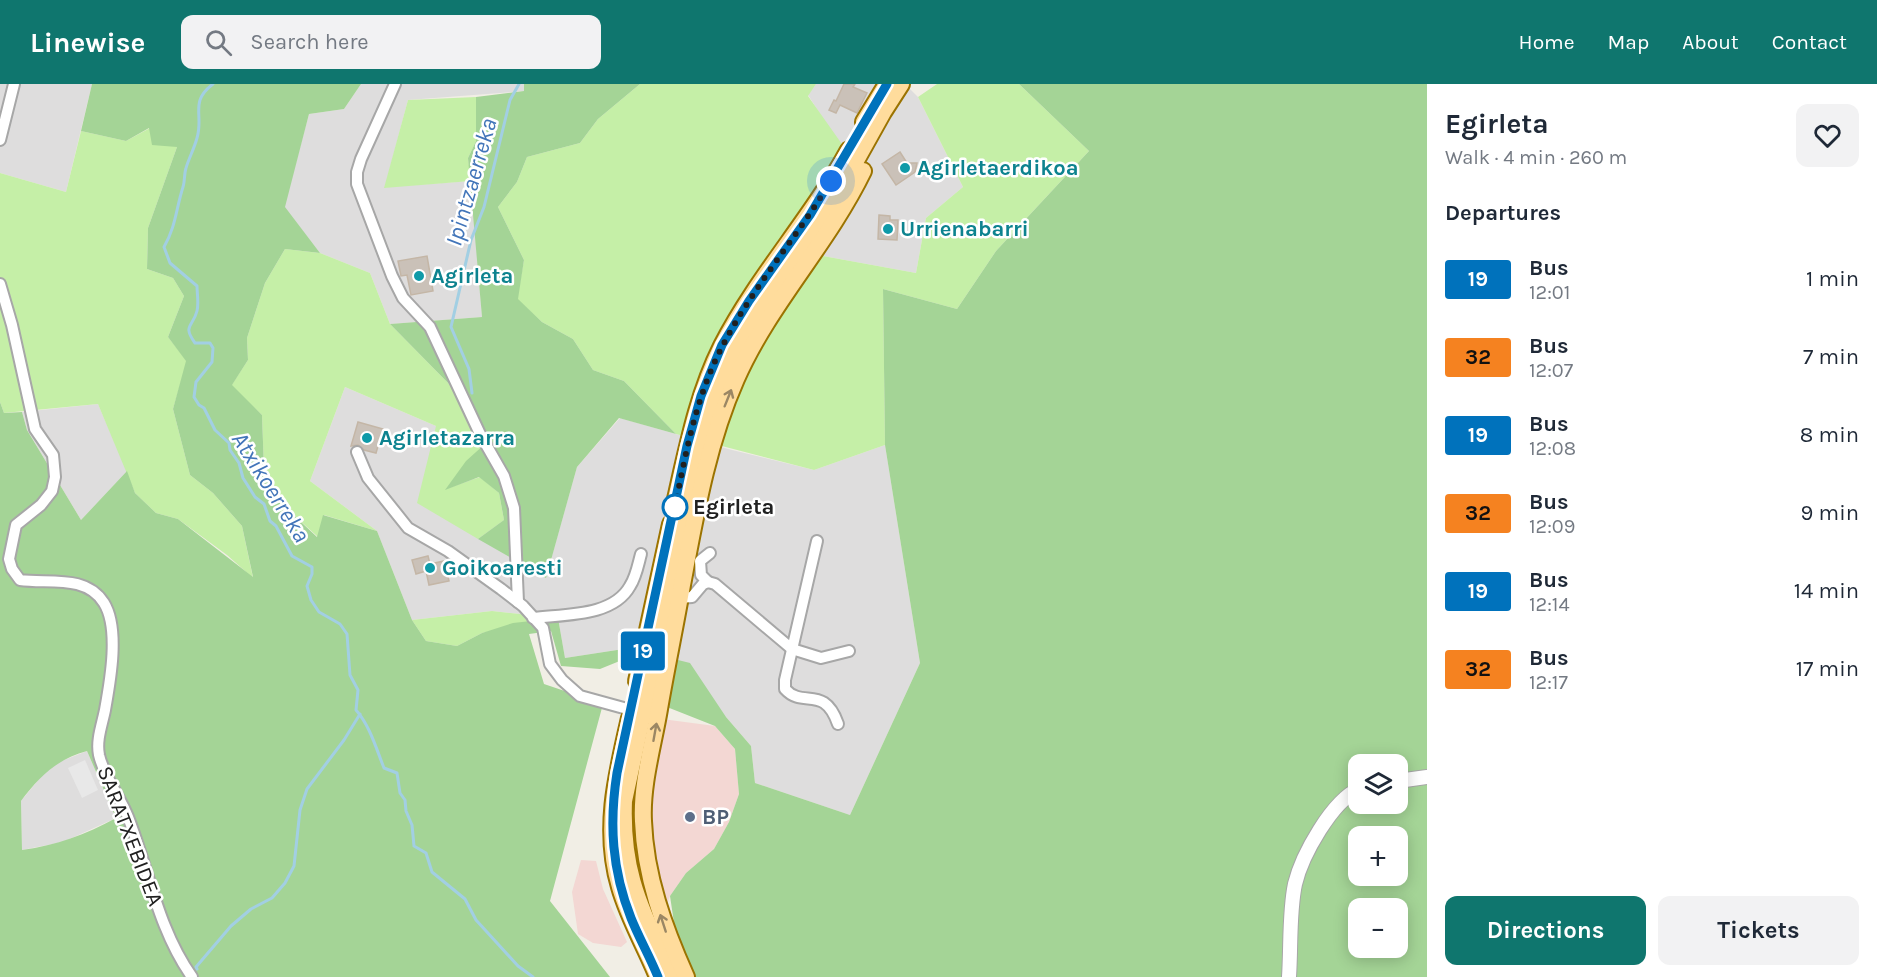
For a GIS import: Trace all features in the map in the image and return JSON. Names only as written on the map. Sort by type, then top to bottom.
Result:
[{"type":"main road","points":[[658,977],[624,897],[613,849],[613,801],[687,446],[722,345],[749,301],[810,215],[887,84]]},
{"type":"main road","points":[[686,977],[665,930],[658,906],[642,817],[666,668],[705,472],[736,378],[758,336],[794,280],[828,234],[852,193],[903,84]]},
{"type":"main road","points":[[672,977],[641,912],[629,874],[624,839],[624,801],[703,434],[718,387],[751,322],[825,216],[883,112],[903,84]]},
{"type":"street","points":[[0,140],[14,84]]},
{"type":"street","points":[[395,84],[361,159],[357,172],[357,184],[392,276],[403,298],[430,327],[480,434],[504,476],[514,508],[518,603]]},
{"type":"street","name":"SARATXEBIDEA","points":[[0,284],[12,324],[35,429],[53,455],[55,477],[52,491],[41,505],[16,525],[9,559],[12,569],[20,580],[36,583],[60,580],[79,585],[93,591],[104,603],[110,618],[112,644],[109,689],[98,742],[99,755],[128,816],[168,937],[179,959],[192,977]]},
{"type":"street","points":[[357,452],[368,478],[408,528],[448,551],[518,603],[543,628],[549,664],[562,680],[580,696],[631,710]]},
{"type":"street","points":[[817,542],[785,689],[790,694],[823,701],[833,709],[838,724]]},
{"type":"street","points":[[706,551],[700,561],[701,575],[708,582],[715,584],[792,649],[821,658],[849,651]]},
{"type":"street","points":[[534,618],[593,610],[616,602],[630,586],[641,554]]},
{"type":"street","points":[[680,598],[692,597],[703,584],[708,582]]},
{"type":"street","points":[[1408,780],[1427,777]]},
{"type":"street","points":[[1289,977],[1295,884],[1302,865],[1324,823],[1348,796]]},
{"type":"shaded area","points":[[0,84],[92,84],[66,192],[0,173]]},
{"type":"shaded area","points":[[361,84],[524,84],[525,91],[408,100],[385,187],[471,181],[482,317],[390,324],[370,273],[320,253],[284,207],[309,114],[344,109]]},
{"type":"shaded area","points":[[816,84],[905,84],[918,97],[963,187],[926,218],[916,273],[823,256],[840,227],[835,137],[808,95]]},
{"type":"shaded area","points":[[345,387],[436,426],[546,577],[577,467],[620,418],[728,449],[814,470],[885,445],[920,663],[850,815],[755,783],[751,746],[726,717],[630,648],[565,658],[558,618],[492,611],[412,620],[377,531],[310,481]]},
{"type":"shaded area","points":[[98,404],[127,471],[81,520],[27,430],[22,412]]},
{"type":"shaded area","name":"BP","points":[[662,719],[715,726],[735,749],[739,794],[729,822],[714,849],[686,873],[670,896],[665,910],[652,857],[648,811]]},
{"type":"shaded area","points":[[87,751],[116,818],[63,842],[22,850],[21,801],[44,773],[59,762]]},
{"type":"shaded area","points":[[85,760],[98,790],[82,798],[68,768]]},
{"type":"shaded area","points":[[581,860],[596,861],[603,889],[627,942],[621,947],[593,943],[578,934],[572,892]]},
{"type":"green space","points":[[92,84],[361,84],[344,109],[309,114],[285,207],[320,253],[285,249],[265,283],[247,338],[248,360],[232,385],[262,415],[264,469],[286,508],[317,537],[323,515],[377,531],[412,620],[426,641],[457,646],[482,633],[513,623],[558,618],[565,658],[630,648],[690,663],[726,717],[751,746],[755,783],[850,815],[920,663],[885,445],[883,289],[957,309],[996,251],[1089,151],[1019,84],[1427,84],[1427,977],[689,977],[676,936],[670,896],[686,873],[714,849],[729,822],[739,794],[735,749],[715,726],[629,692],[632,656],[600,669],[561,666],[551,631],[529,634],[544,684],[603,704],[550,901],[610,977],[0,977],[0,402],[4,413],[22,412],[27,430],[81,520],[127,471],[135,493],[156,513],[178,519],[253,577],[242,526],[213,493],[190,475],[173,409],[186,361],[168,337],[184,296],[173,278],[147,269],[148,228],[177,147],[152,145],[149,128],[126,141],[81,131]],"holes":[[[87,751],[116,818],[70,838],[22,850],[21,801],[50,770],[76,754]]]},
{"type":"green space","points":[[524,84],[640,84],[598,119],[580,143],[527,157],[517,182],[498,207],[524,260],[518,299],[542,322],[573,339],[593,370],[624,381],[676,434],[619,418],[577,467],[546,578],[478,539],[504,520],[499,493],[479,477],[445,490],[466,461],[486,443],[449,384],[390,324],[482,317],[468,158],[476,141],[476,97],[524,91]]},
{"type":"green space","points":[[640,84],[816,84],[808,96],[868,181],[823,256],[916,273],[926,218],[963,187],[918,97],[937,84],[1019,84],[1089,151],[996,251],[957,309],[883,289],[885,445],[814,470],[676,434],[624,381],[593,370],[573,339],[542,322],[517,299],[524,260],[498,207],[517,182],[527,157],[580,143],[598,119]]},
{"type":"green space","points":[[476,97],[476,141],[468,158],[471,181],[384,188],[408,100]]},
{"type":"green space","points":[[150,128],[177,147],[148,228],[147,269],[173,278],[184,296],[168,337],[187,361],[173,409],[190,475],[213,493],[242,526],[253,578],[227,555],[178,519],[156,513],[135,493],[98,404],[4,413],[0,402],[0,173],[66,192],[81,131],[126,141]]},
{"type":"green space","points":[[285,249],[320,253],[370,273],[390,324],[449,384],[486,444],[446,489],[480,477],[499,493],[504,520],[478,539],[417,503],[436,426],[345,387],[310,481],[377,531],[324,515],[318,537],[286,508],[264,469],[262,415],[231,386],[248,360],[247,338],[265,283]]},
{"type":"green space","points":[[492,611],[558,618],[482,633],[457,646],[426,641],[412,620]]},
{"type":"building","points":[[844,84],[855,84],[853,87],[867,93],[857,113],[840,105],[836,113],[829,110]]},
{"type":"building","name":"Agirletaerdikoa","points":[[900,152],[907,163],[917,163],[915,172],[896,185],[882,164]]},
{"type":"building","name":"Urrienabarri","points":[[879,215],[890,216],[890,220],[898,220],[897,240],[878,239]]},
{"type":"building","name":"Agirleta","points":[[427,256],[433,291],[411,295],[407,275],[401,276],[398,261]]},
{"type":"building","name":"Agirletazarra","points":[[358,422],[383,429],[376,453],[364,450],[358,445],[351,446]]},
{"type":"building","name":"Goikoaresti","points":[[428,556],[430,564],[444,561],[449,581],[429,585],[426,571],[416,574],[412,560]]},
{"type":"waterway","name":"Atxikoerreka","points":[[213,84],[201,97],[199,103],[199,130],[186,168],[184,185],[173,225],[164,247],[170,263],[197,286],[198,308],[189,333],[195,343],[210,343],[213,348],[212,362],[196,382],[194,397],[204,408],[215,430],[229,443],[230,450],[239,463],[243,478],[255,497],[264,504],[270,521],[276,526],[292,556],[312,567],[307,586],[311,600],[319,612],[340,624],[347,634],[350,675],[358,690],[356,710],[369,730],[384,768],[397,773],[400,793],[405,800],[406,811],[412,825],[414,846],[426,853],[432,872],[465,899],[476,920],[518,966],[533,977]]},
{"type":"waterway","name":"Ipintzaerreka","points":[[472,393],[469,369],[451,327],[471,240],[484,207],[510,100],[519,84]]},
{"type":"waterway","points":[[197,969],[196,967],[231,926],[251,909],[272,898],[285,883],[294,866],[300,810],[307,789],[344,740],[360,714]]},
{"type":"bus line","name":"19","points":[[658,977],[631,918],[620,886],[613,849],[613,801],[687,446],[701,396],[722,345],[772,267],[810,215],[887,84]]},
{"type":"place","name":"Agirletaerdikoa","points":[[905,168]]},
{"type":"place","name":"Urrienabarri","points":[[888,229]]},
{"type":"place","name":"Agirleta","points":[[419,276]]},
{"type":"place","name":"Agirletazarra","points":[[367,438]]},
{"type":"place","name":"Egirleta","points":[[675,507]]},
{"type":"place","name":"Goikoaresti","points":[[430,568]]},
{"type":"place","name":"BP","points":[[690,817]]},
{"type":"route","points":[[675,507],[687,446],[701,396],[722,345],[749,301],[810,215],[831,181]]}]
